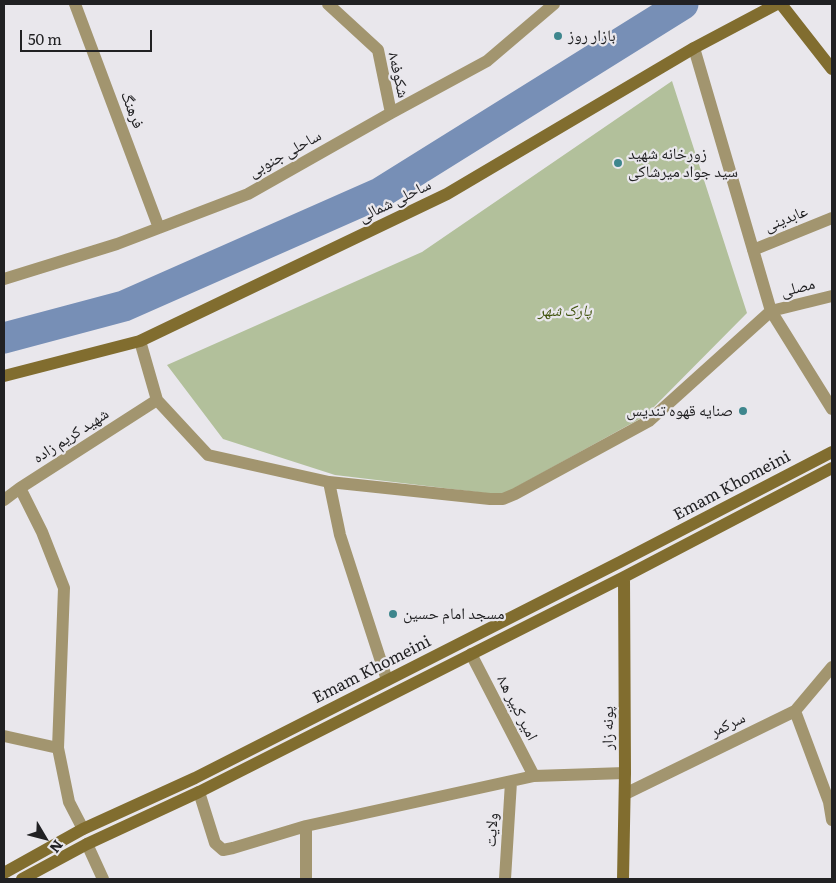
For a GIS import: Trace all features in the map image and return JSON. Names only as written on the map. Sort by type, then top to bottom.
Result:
[{"type":"main road","name":"ساحلی شمالی","points":[[4,376],[140,341],[447,194],[694,48],[777,4]]},
{"type":"main road","points":[[782,4],[832,69]]},
{"type":"main road","name":"Emam Khomeini","points":[[4,873],[83,829],[195,778],[832,452]]},
{"type":"main road","name":"Emam Khomeini","points":[[22,879],[87,844],[199,792],[624,577],[832,468]]},
{"type":"main road","name":"پونه زار","points":[[623,879],[625,794],[624,577]]},
{"type":"street","name":"فرهنگ","points":[[75,4],[159,228]]},
{"type":"street","name":"شکوفه۸","points":[[328,4],[378,50],[391,113]]},
{"type":"street","name":"ساحلی جنوبی","points":[[4,279],[117,244],[248,194],[487,61],[554,4]]},
{"type":"street","points":[[694,48],[771,311],[832,409]]},
{"type":"street","name":"عابدینی","points":[[753,250],[832,218]]},
{"type":"street","name":"مصلی","points":[[771,311],[832,296]]},
{"type":"street","points":[[140,341],[157,400],[208,455],[329,482],[503,499],[648,421],[771,311]]},
{"type":"street","name":"شهید کریم زاده","points":[[4,500],[157,400]]},
{"type":"street","points":[[329,482],[340,535],[387,680]]},
{"type":"street","points":[[20,488],[42,532],[64,588],[58,748],[69,802],[83,829]]},
{"type":"street","name":"امیر کبیر ه۸","points":[[471,654],[534,776]]},
{"type":"street","name":"سرکمر","points":[[625,794],[795,711],[832,667]]},
{"type":"street","points":[[795,711],[830,802],[832,820]]},
{"type":"street","points":[[4,736],[58,748]]},
{"type":"street","points":[[199,792],[214,843],[223,850],[306,826],[534,776],[625,773]]},
{"type":"street","name":"ولایت","points":[[505,879],[511,782]]},
{"type":"street","points":[[306,826],[306,879]]},
{"type":"street","points":[[87,844],[103,879]]},
{"type":"green space","name":"پارک شهر","points":[[672,81],[747,313],[645,416],[502,495],[335,475],[223,439],[167,365],[422,252]]},
{"type":"waterway","points":[[4,338],[124,306],[380,193],[683,4]]},
{"type":"place","name":"بازار روز","points":[[558,36]]},
{"type":"place","name":"زورخانه شهید سید جواد میرشاکی","points":[[618,163]]},
{"type":"place","name":"صنایه قهوه تندیس","points":[[743,411]]},
{"type":"place","name":"مسجد امام حسین","points":[[393,614]]}]
